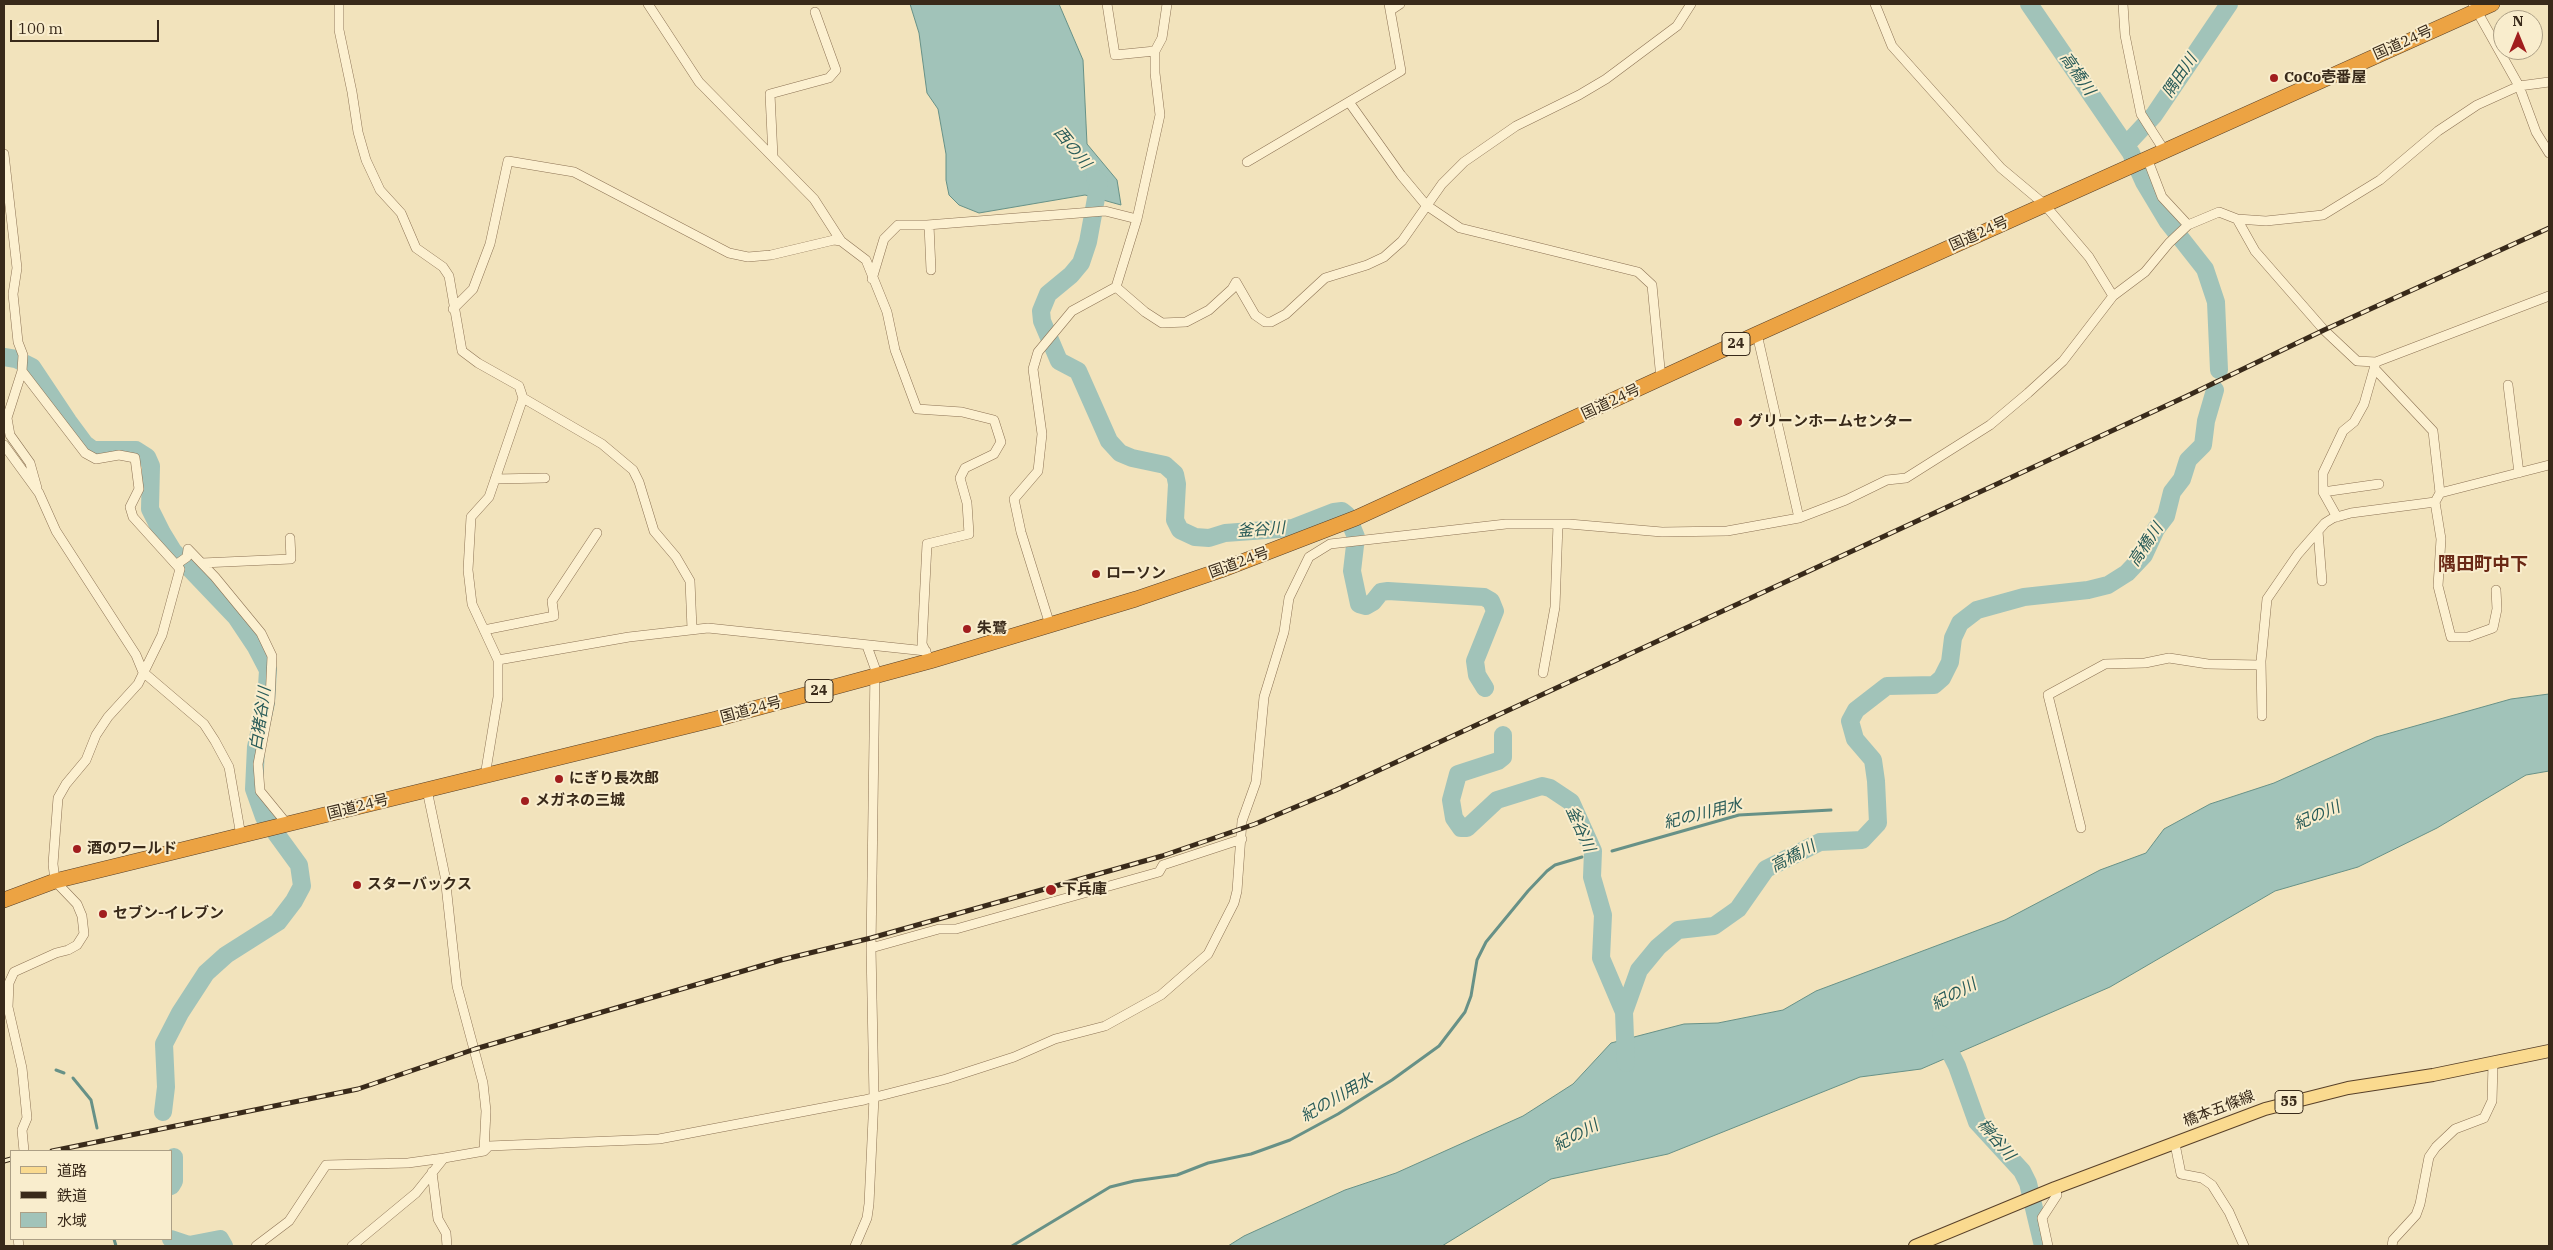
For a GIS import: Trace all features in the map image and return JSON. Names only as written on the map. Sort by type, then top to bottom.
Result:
[{"type":"highway","name":"国道24号","points":[[4,900],[55,881],[716,719],[874,676],[928,656],[1050,625],[1136,600],[1221,570],[1341,525],[1757,334],[2044,204],[2117,173],[2475,7],[2492,4]]},
{"type":"main road","name":"橋本五條線","points":[[1915,1246],[2055,1188],[2265,1109],[2301,1098],[2493,1064],[2549,1051]]},
{"type":"street","points":[[339,4],[339,30],[358,132],[366,160],[380,190],[402,213],[416,248],[442,267],[448,276],[462,351],[478,363],[519,386],[523,398],[489,497],[471,517],[468,570],[472,604],[498,660],[498,697],[485,776]]},
{"type":"street","points":[[648,4],[699,82],[814,199],[841,241],[866,260],[872,279],[887,312],[895,350],[917,409],[962,412],[994,420],[1000,442],[994,454],[965,468],[960,478],[967,503],[969,534],[927,544],[922,644],[928,656]]},
{"type":"street","points":[[1107,4],[1115,55],[1155,51]]},
{"type":"street","points":[[1050,625],[1021,532],[1014,499],[1038,471],[1042,434],[1033,369],[1038,352],[1072,311],[1116,287],[1137,220],[1160,115],[1155,73],[1155,51],[1162,38],[1167,4]]},
{"type":"street","points":[[1247,162],[1401,71],[1390,7],[1400,4]]},
{"type":"street","points":[[1116,287],[1144,312],[1162,323],[1178,322],[1199,317],[1232,289],[1236,282],[1255,314],[1265,322],[1271,322],[1286,314],[1325,278],[1337,272],[1367,265],[1384,257],[1402,241],[1426,205],[1453,173],[1489,143],[1606,79],[1677,26],[1692,4]]},
{"type":"street","points":[[1875,4],[1892,46],[2001,168],[2044,204],[2089,257],[2113,296]]},
{"type":"street","points":[[2123,4],[2125,35],[2141,114],[2164,150]]},
{"type":"street","points":[[2475,7],[2519,86],[2536,132],[2549,153]]},
{"type":"street","points":[[773,157],[770,94],[829,78],[836,70],[815,12]]},
{"type":"street","points":[[256,1246],[289,1221],[326,1165],[408,1163],[484,1151],[489,1146],[659,1139],[874,1097],[946,1079],[1014,1057],[1054,1039],[1105,1026],[1161,995],[1208,954],[1221,931],[1237,891],[1242,821],[1256,782],[1264,697],[1284,632],[1289,598],[1309,557],[1330,544],[1506,524],[1558,524],[1662,532],[1705,533],[1727,531],[1799,518],[1846,500],[1887,480],[1906,478],[1990,425],[2064,361],[2113,296],[2146,272],[2169,243],[2188,225],[2219,212],[2237,219],[2266,221],[2323,215],[2380,180],[2438,131],[2477,105],[2519,86],[2549,82]]},
{"type":"street","points":[[1349,102],[1401,175],[1426,205],[1460,228],[1638,272],[1652,285],[1661,379]]},
{"type":"street","points":[[4,154],[17,268],[13,294],[18,342],[23,355],[22,368],[7,418],[10,435],[30,463],[39,493],[56,531],[136,655],[143,672],[204,724],[215,741],[228,767],[241,836]]},
{"type":"street","points":[[2147,158],[2162,197],[2188,225]]},
{"type":"street","points":[[453,309],[473,289],[490,244],[508,161],[574,172],[730,253],[748,257],[771,255],[834,240],[841,241]]},
{"type":"street","points":[[872,279],[884,239],[898,225],[929,225],[1104,211],[1137,220]]},
{"type":"street","points":[[2237,219],[2255,251],[2324,330],[2357,361],[2375,365],[2549,296]]},
{"type":"street","points":[[929,225],[931,270]]},
{"type":"street","points":[[1757,334],[1799,518]]},
{"type":"street","points":[[2337,517],[2323,492],[2323,473],[2343,431],[2354,422],[2364,404],[2375,365]]},
{"type":"street","points":[[2375,365],[2433,431],[2440,493],[2435,502],[2441,539],[2438,586],[2451,637],[2468,637],[2493,628],[2497,609],[2496,590]]},
{"type":"street","points":[[22,368],[85,453],[96,459],[120,455],[135,458],[139,489],[130,507],[133,517],[181,561]]},
{"type":"street","points":[[2508,385],[2519,474]]},
{"type":"street","points":[[523,398],[602,444],[633,470],[639,482],[649,520],[654,530],[676,557],[690,581],[692,629]]},
{"type":"street","points":[[4,445],[39,493]]},
{"type":"street","points":[[2440,493],[2549,465]]},
{"type":"street","points":[[494,479],[545,478]]},
{"type":"street","points":[[2323,492],[2379,484]]},
{"type":"street","points":[[2262,716],[2260,666],[2267,599],[2298,554],[2325,523],[2337,517],[2386,507],[2435,502]]},
{"type":"street","points":[[1543,673],[1554,607],[1558,524]]},
{"type":"street","points":[[2318,531],[2322,581]]},
{"type":"street","points":[[484,630],[554,616],[552,601],[597,533]]},
{"type":"street","points":[[202,564],[291,559],[290,538]]},
{"type":"street","points":[[24,1150],[22,1130],[26,1118],[22,1068],[8,1008],[10,984],[14,972],[56,953],[68,950],[77,945],[84,934],[82,916],[77,904],[55,881],[53,864],[58,798],[66,784],[86,760],[96,735],[108,717],[129,696],[143,672],[162,635],[181,561],[188,549],[261,633],[272,656],[270,701],[258,764],[260,791],[287,824]]},
{"type":"street","points":[[498,660],[629,637],[708,628],[837,641],[928,656]]},
{"type":"street","points":[[855,1246],[867,1218],[869,1204],[874,1097],[871,948],[875,668],[867,646]]},
{"type":"street","points":[[2081,828],[2048,695],[2105,664],[2145,663],[2169,658],[2208,664],[2260,666]]},
{"type":"street","points":[[427,790],[445,876],[457,986],[483,1083],[484,1151]]},
{"type":"street","points":[[871,948],[939,929],[956,929],[1159,872],[1163,865],[1242,839]]},
{"type":"street","points":[[2392,1246],[2393,1240],[2416,1215],[2429,1157],[2436,1147],[2455,1129],[2484,1118],[2492,1101],[2493,1064]]},
{"type":"street","points":[[2175,1144],[2181,1174],[2202,1178],[2212,1185],[2229,1212],[2244,1246]]},
{"type":"street","points":[[352,1246],[400,1207],[444,1158]]},
{"type":"street","points":[[432,1172],[438,1219],[446,1233],[447,1246]]},
{"type":"street","points":[[2048,1246],[2042,1218],[2057,1194],[2055,1188]]},
{"type":"water","name":"西の川","points":[[910,4],[1059,4],[1083,60],[1087,144],[1117,180],[1121,205],[1085,195],[979,213],[959,205],[949,195],[946,180],[946,154],[938,109],[927,93],[919,33]]},
{"type":"water","name":"紀の川","points":[[2549,694],[2549,771],[2526,775],[2437,828],[2358,867],[2275,891],[2110,987],[1921,1069],[1860,1077],[1668,1154],[1551,1179],[1442,1246],[1228,1246],[1244,1236],[1345,1190],[1396,1173],[1523,1116],[1573,1084],[1611,1043],[1684,1024],[1718,1023],[1783,1010],[1816,991],[2005,920],[2100,870],[2146,853],[2164,829],[2210,804],[2274,783],[2376,737],[2511,699]]},
{"type":"waterway","points":[[2029,4],[2131,153],[2144,182],[2168,222],[2205,269],[2216,302],[2219,370]]},
{"type":"waterway","name":"隅田川","points":[[2126,145],[2154,115],[2229,4]]},
{"type":"waterway","name":"釜谷川","points":[[1095,178],[1099,182],[1088,242],[1081,263],[1071,275],[1048,294],[1041,311],[1042,321],[1059,361],[1078,371],[1109,441],[1120,453],[1132,458],[1165,465],[1175,474],[1177,484],[1175,520],[1180,530],[1195,537],[1209,538],[1225,533],[1293,528],[1334,512],[1342,511],[1347,515],[1356,537],[1352,571],[1359,604],[1366,606],[1373,602],[1381,592],[1388,591],[1484,597],[1491,601],[1495,611],[1475,661],[1477,675],[1485,688]]},
{"type":"waterway","name":"白猪谷川","points":[[4,357],[16,359],[32,367],[68,421],[85,444],[93,450],[136,450],[147,457],[151,466],[150,509],[162,533],[173,551],[236,617],[256,647],[268,670],[266,703],[256,747],[254,789],[264,817],[299,865],[302,886],[294,901],[278,922],[226,955],[206,973],[180,1013],[164,1044],[166,1087],[163,1112]]},
{"type":"waterway","name":"高橋川","points":[[1626,1063],[1624,1012],[1639,970],[1658,947],[1678,930],[1714,926],[1738,909],[1766,869],[1820,842],[1862,840],[1878,823],[1873,760],[1855,739],[1850,721],[1856,710],[1887,686],[1934,685],[1942,678],[1950,662],[1953,638],[1960,623],[1977,610],[2024,597],[2088,590],[2108,585],[2127,573],[2144,555],[2156,529],[2166,516],[2172,492],[2182,479],[2188,460],[2203,445],[2206,421],[2215,390]]},
{"type":"waterway","name":"釜谷川","points":[[1503,735],[1503,757],[1498,761],[1458,774],[1451,800],[1454,818],[1461,828],[1467,828],[1497,800],[1542,786],[1550,788],[1571,802],[1593,851],[1592,877],[1603,915],[1601,958],[1624,1012]]},
{"type":"waterway","name":"紀の川用水","points":[[1612,851],[1739,815],[1831,810]]},
{"type":"waterway","name":"紀の川用水","points":[[1012,1246],[1110,1187],[1134,1181],[1177,1175],[1208,1163],[1251,1154],[1290,1140],[1338,1114],[1392,1080],[1439,1046],[1465,1012],[1471,996],[1477,960],[1486,942],[1528,891],[1555,865],[1582,857]]},
{"type":"waterway","name":"榊谷川","points":[[1941,1034],[1957,1066],[1977,1122],[2022,1171],[2028,1183],[2043,1246]]},
{"type":"waterway","name":"紀の川用水","points":[[56,1070],[64,1073]]},
{"type":"waterway","name":"紀の川用水","points":[[73,1078],[91,1100],[97,1128]]},
{"type":"waterway","name":"白猪谷川","points":[[172,1184],[174,1181],[174,1157]]},
{"type":"waterway","name":"白猪谷川","points":[[172,1239],[189,1245],[220,1239],[224,1246]]},
{"type":"waterway","name":"紀の川用水","points":[[114,1240],[116,1246]]},
{"type":"railway","points":[[57,1150],[358,1089],[475,1049],[781,960],[871,938],[1162,856],[1255,824],[1336,790],[2187,396],[2324,330],[2549,228]]},
{"type":"railway","points":[[4,1161],[10,1159]]},
{"type":"place","name":"CoCo壱番屋","points":[[2274,78]]},
{"type":"place","name":"グリーンホームセンター","points":[[1738,422]]},
{"type":"place","name":"ローソン","points":[[1096,574]]},
{"type":"place","name":"朱鷺","points":[[967,629]]},
{"type":"place","name":"にぎり長次郎","points":[[559,779]]},
{"type":"place","name":"メガネの三城","points":[[525,801]]},
{"type":"place","name":"酒のワールド","points":[[77,849]]},
{"type":"place","name":"スターバックス","points":[[357,885]]},
{"type":"place","name":"下兵庫","points":[[1051,890]]},
{"type":"place","name":"セブン-イレブン","points":[[103,914]]},
{"type":"district","name":"隅田町中下","points":[[2483,565]]}]
